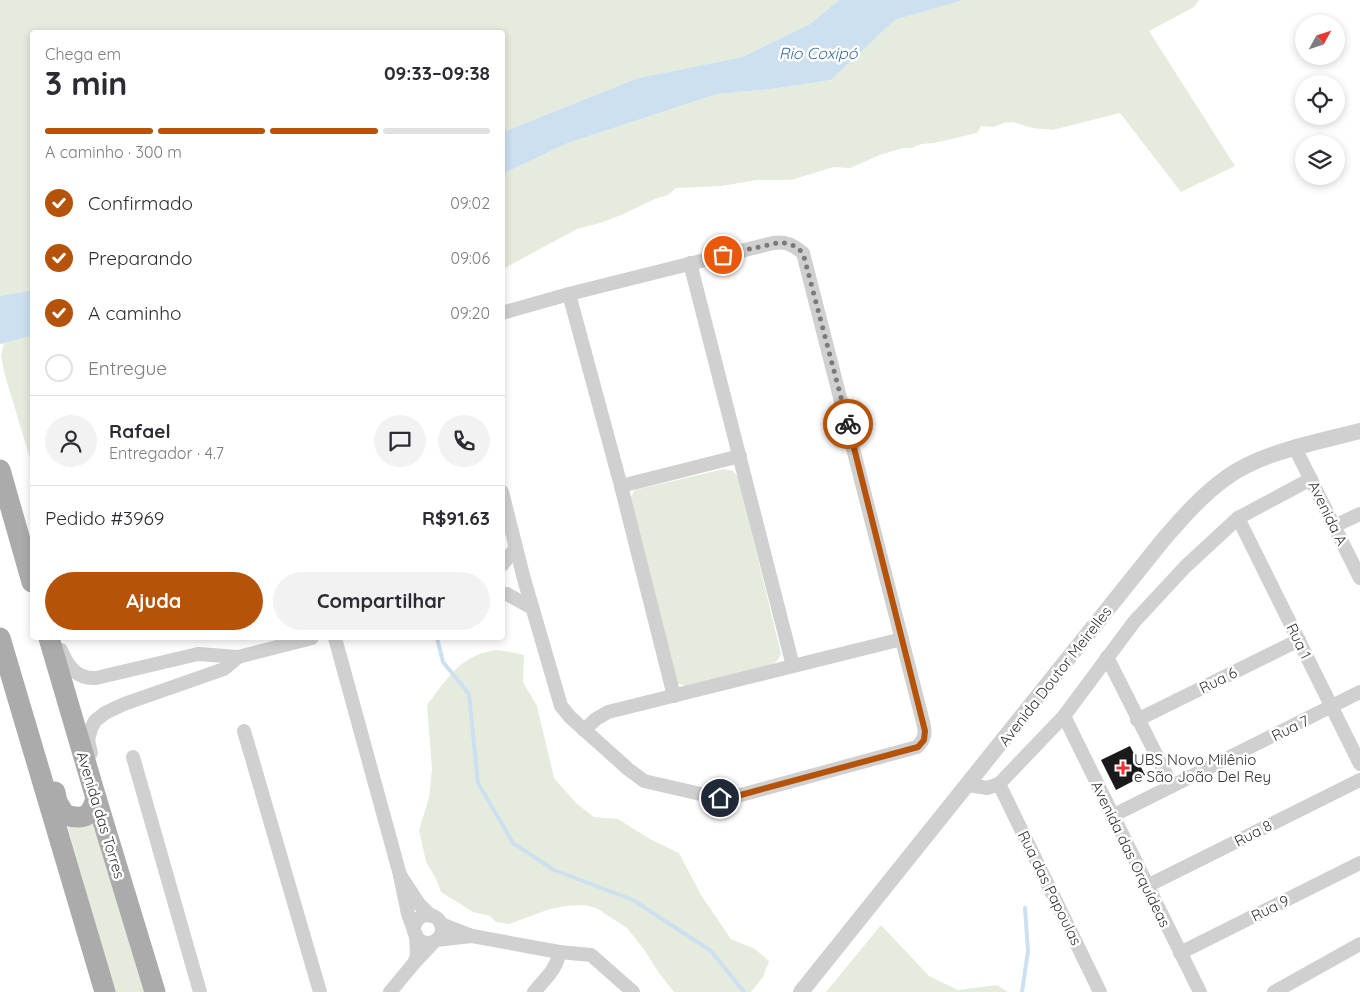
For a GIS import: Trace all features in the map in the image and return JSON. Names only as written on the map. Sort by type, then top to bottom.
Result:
[{"type":"main road","points":[[0,470],[30,575]]},
{"type":"main road","points":[[0,633],[26,696],[58,802],[65,815],[76,818],[88,815],[93,810],[96,798]]},
{"type":"main road","points":[[0,638],[104,992]]},
{"type":"main road","name":"Avenida das Torres","points":[[50,640],[155,992]]},
{"type":"street","points":[[505,312],[690,263],[781,242],[795,246],[803,253],[925,731],[924,740],[918,747],[737,796],[720,798],[644,781],[584,730],[561,706],[532,608],[505,504]]},
{"type":"street","points":[[690,263],[793,666]]},
{"type":"street","points":[[569,294],[621,486],[674,696]]},
{"type":"street","name":"Avenida Doutor Meirelles","points":[[801,992],[1163,540],[1194,504],[1226,477],[1249,464],[1295,448],[1360,431]]},
{"type":"street","name":"Avenida A","points":[[1295,448],[1360,578]]},
{"type":"street","points":[[621,486],[740,456]]},
{"type":"street","points":[[968,785],[987,788],[999,784],[1064,716],[1134,622],[1185,567],[1238,518],[1311,479]]},
{"type":"street","points":[[1334,526],[1360,514]]},
{"type":"street","name":"Rua 1","points":[[1238,518],[1360,764]]},
{"type":"street","points":[[505,561],[516,548]]},
{"type":"street","points":[[505,594],[532,608]]},
{"type":"street","points":[[584,730],[596,719],[608,712],[902,639]]},
{"type":"street","points":[[57,640],[72,671],[91,678],[116,674],[198,654],[238,657],[304,640]]},
{"type":"street","points":[[336,640],[400,876],[408,914],[415,934],[424,942],[472,936]]},
{"type":"street","name":"Rua 6","points":[[1137,720],[1299,640]]},
{"type":"street","points":[[96,798],[97,777],[88,740],[95,721],[105,713],[124,704],[224,669],[238,657]]},
{"type":"street","points":[[1107,657],[1137,720],[1172,786]]},
{"type":"street","name":"Rua 7","points":[[1112,816],[1360,692]]},
{"type":"street","name":"Avenida das Orquídeas","points":[[1064,716],[1200,992]]},
{"type":"street","points":[[244,731],[320,992]]},
{"type":"street","points":[[133,757],[200,992]]},
{"type":"street","name":"Rua 8","points":[[1147,886],[1360,780]]},
{"type":"street","name":"Rua das Papoulas","points":[[999,784],[1100,992]]},
{"type":"street","name":"Rua 9","points":[[1180,953],[1360,863]]},
{"type":"street","points":[[390,992],[441,933],[436,920],[419,904],[400,876]]},
{"type":"street","points":[[415,962],[417,954],[416,924],[422,917],[436,920],[472,936],[559,952],[591,955],[633,992]]},
{"type":"street","points":[[1274,992],[1360,944]]},
{"type":"street","points":[[534,992],[555,967],[559,960],[559,952]]},
{"type":"shaded area","points":[[0,0],[839,0],[810,24],[742,57],[638,78],[505,131],[505,30],[30,30],[30,290],[0,296]]},
{"type":"shaded area","points":[[964,0],[1199,0],[1194,7],[1149,31],[1235,166],[1181,192],[1120,113],[1053,130],[1032,128],[1013,122],[993,127],[981,126],[977,133],[934,143],[921,144],[912,148],[903,148],[880,155],[850,168],[834,167],[791,180],[756,180],[722,186],[676,188],[668,195],[621,215],[577,229],[505,268],[505,173],[568,143],[717,94],[772,89],[831,80],[895,20]]},
{"type":"shaded area","points":[[30,336],[30,458],[4,372],[1,355],[4,343]]},
{"type":"shaded area","points":[[724,469],[733,471],[738,477],[781,654],[777,661],[769,666],[685,686],[677,683],[629,500],[635,490]]},
{"type":"shaded area","points":[[496,650],[524,655],[523,682],[537,706],[554,778],[577,804],[594,817],[618,819],[650,839],[679,853],[701,895],[731,939],[755,949],[769,961],[763,977],[751,992],[674,992],[627,928],[596,908],[584,905],[566,906],[550,909],[509,924],[496,922],[490,916],[473,912],[441,892],[426,862],[419,830],[429,798],[432,769],[427,705],[449,677],[464,662],[473,657]]},
{"type":"shaded area","points":[[96,820],[146,992],[115,992],[66,821]]},
{"type":"shaded area","points":[[881,925],[929,976],[958,990],[997,985],[1008,992],[826,992]]},
{"type":"water","name":"Rio Coxipó","points":[[839,0],[964,0],[895,20],[831,80],[772,89],[717,94],[568,143],[505,173],[505,131],[638,78],[742,57],[810,24]]},
{"type":"water","points":[[30,290],[30,336],[0,344],[0,296]]},
{"type":"building","name":"UBS Novo Milênio e São João Del Rey","points":[[1130,746],[1145,775],[1116,790],[1101,760]]},
{"type":"waterway","points":[[438,640],[443,662],[469,694],[478,783],[513,843],[554,870],[633,900],[711,951],[744,992]]},
{"type":"waterway","points":[[1022,992],[1028,951],[1025,908]]},
{"type":"way so far","points":[[723,255],[781,242],[787,242],[803,253],[848,424]]},
{"type":"place","name":"UBS Novo Milênio e São João Del Rey","points":[[1123,768]]},
{"type":"route","points":[[720,798],[737,796],[918,747],[924,740],[925,731],[848,424]]}]
